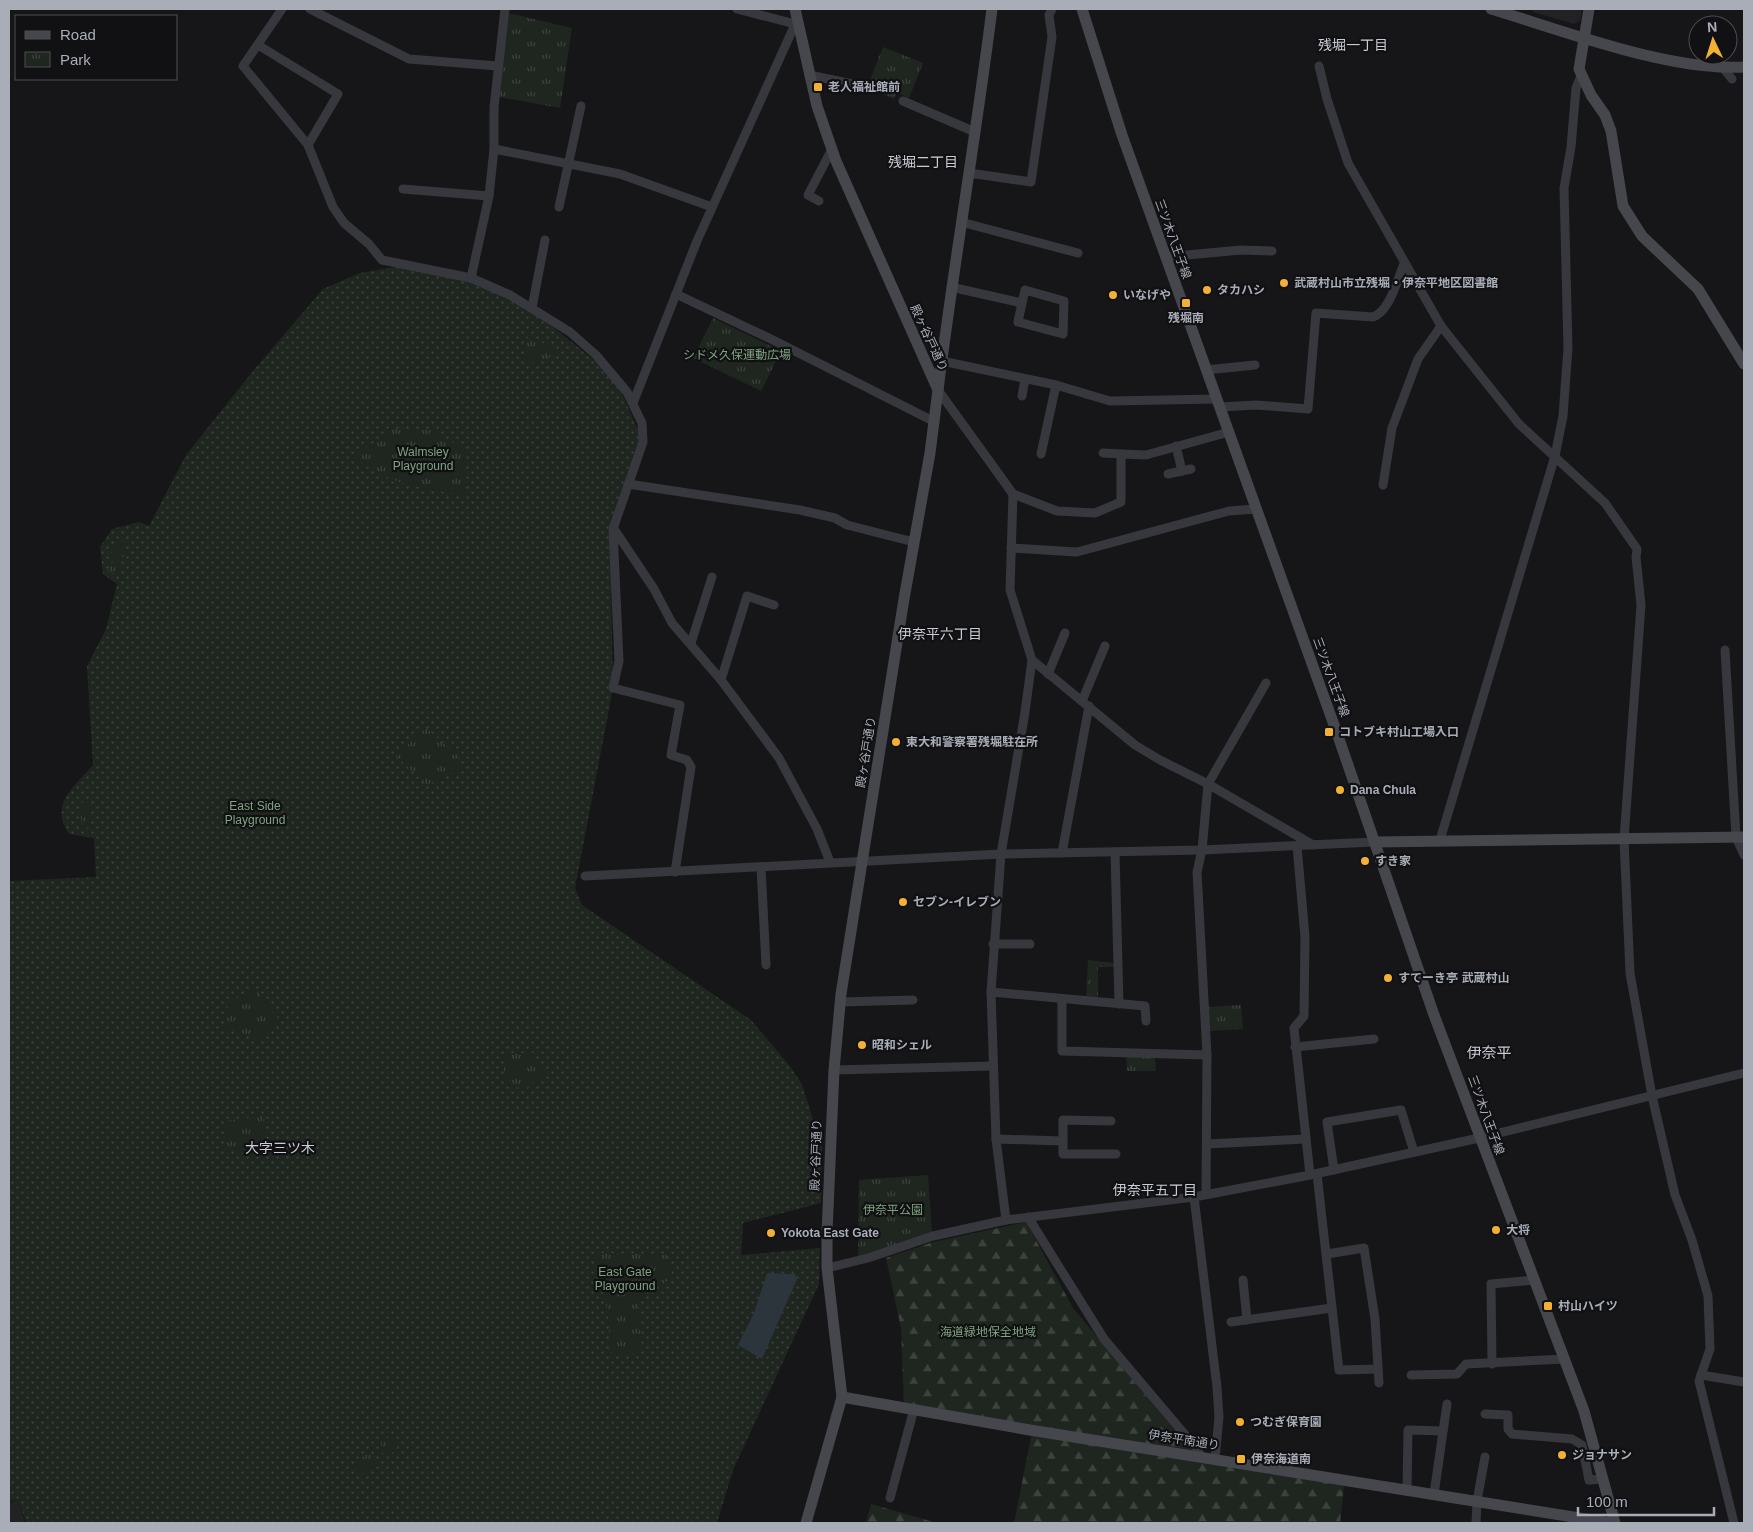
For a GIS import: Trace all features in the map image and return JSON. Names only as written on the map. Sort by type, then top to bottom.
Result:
[{"type":"street","points":[[282,9],[243,66],[308,146],[333,207],[344,223],[369,244],[382,260],[471,278],[510,295],[532,308],[584,343],[615,377],[633,403],[642,423],[644,437],[614,529],[619,661],[613,688],[680,705],[671,756],[687,760],[691,767],[675,872]]},
{"type":"street","points":[[310,9],[409,59],[498,66]]},
{"type":"street","points":[[471,278],[489,196],[494,149],[493,116],[505,9]]},
{"type":"street","points":[[633,403],[712,207],[795,18],[737,9]]},
{"type":"street","points":[[992,9],[951,287],[938,390],[1013,494],[1057,511],[1096,513],[1121,502],[1121,454]]},
{"type":"street","points":[[969,173],[1031,182],[1052,37],[1049,15],[1052,9]]},
{"type":"street","name":"三ツ木八王子線","points":[[1082,9],[1122,135],[1479,1138],[1584,1410],[1615,1523]]},
{"type":"street","points":[[1491,9],[1656,56],[1723,68],[1744,67]]},
{"type":"street","points":[[1589,9],[1579,63],[1581,76],[1605,115],[1611,131],[1621,199],[1631,221],[1642,236],[1698,289],[1744,364]]},
{"type":"street","name":"殿ヶ谷戸通り","points":[[795,18],[809,75],[832,149],[938,390],[935,422],[862,860],[841,1002],[834,1070],[827,1268],[842,1397],[806,1523]]},
{"type":"street","points":[[258,45],[338,94],[308,146]]},
{"type":"street","points":[[1319,66],[1327,99],[1348,163],[1441,326],[1519,424],[1604,503],[1637,549],[1636,557],[1641,605],[1624,839],[1630,972],[1652,1096],[1675,1195],[1692,1240],[1708,1296],[1710,1349],[1699,1381],[1734,1523]]},
{"type":"street","points":[[1723,68],[1732,79]]},
{"type":"street","points":[[809,75],[857,85]]},
{"type":"street","points":[[1440,840],[1555,456],[1563,416],[1568,348],[1564,188],[1571,147],[1576,88],[1581,76]]},
{"type":"street","points":[[903,101],[975,132]]},
{"type":"street","points":[[559,207],[581,106]]},
{"type":"street","points":[[494,149],[620,174],[712,207]]},
{"type":"street","points":[[819,201],[808,196],[832,149]]},
{"type":"street","points":[[403,189],[489,196]]},
{"type":"street","points":[[961,222],[1078,253]]},
{"type":"street","points":[[532,308],[545,240]]},
{"type":"street","points":[[1165,257],[1241,250],[1272,251]]},
{"type":"street","points":[[942,361],[1056,386],[1110,401],[1218,403],[1308,408],[1316,313],[1373,317],[1378,315],[1385,308],[1404,264]]},
{"type":"street","points":[[951,287],[1022,304]]},
{"type":"street","points":[[1025,290],[1064,301],[1063,334],[1018,322],[1022,304],[1025,290]]},
{"type":"street","points":[[676,294],[771,338],[935,422]]},
{"type":"street","points":[[1383,486],[1395,419],[1418,359],[1441,326]]},
{"type":"street","points":[[1206,370],[1255,365]]},
{"type":"street","points":[[1022,396],[1025,379]]},
{"type":"street","points":[[1041,454],[1056,386]]},
{"type":"street","points":[[1103,452],[1146,455],[1229,432]]},
{"type":"street","points":[[1168,474],[1186,470],[1176,446]]},
{"type":"street","points":[[628,484],[800,510],[836,518],[847,525],[914,542]]},
{"type":"street","points":[[1006,1220],[996,1139],[991,992],[993,944],[1001,854],[1032,660],[1010,590],[1013,494]]},
{"type":"street","points":[[1011,548],[1077,552],[1229,511],[1256,509]]},
{"type":"street","points":[[614,529],[654,589],[672,623],[721,680],[779,758],[817,829],[830,862]]},
{"type":"street","points":[[691,643],[712,576]]},
{"type":"street","points":[[721,680],[748,596],[774,605]]},
{"type":"street","points":[[1048,674],[1065,633]]},
{"type":"street","points":[[1062,853],[1086,704],[1104,646]]},
{"type":"street","points":[[1725,650],[1740,837],[1744,855]]},
{"type":"street","points":[[1032,660],[1135,745],[1208,784],[1313,846]]},
{"type":"street","points":[[1206,1194],[1207,1055],[1197,872],[1202,850],[1208,784],[1266,683]]},
{"type":"street","points":[[585,876],[1001,854],[1202,850],[1440,840],[1740,837]]},
{"type":"street","points":[[1297,846],[1305,937],[1304,1016],[1294,1028],[1295,1047],[1306,1139],[1314,1174],[1327,1254],[1339,1370],[1378,1369]]},
{"type":"street","points":[[1115,852],[1119,1004]]},
{"type":"street","points":[[761,867],[766,965]]},
{"type":"street","points":[[993,944],[1030,944]]},
{"type":"street","points":[[991,992],[1145,1006],[1146,1021]]},
{"type":"street","points":[[1062,999],[1062,1051],[1207,1055]]},
{"type":"street","points":[[841,1002],[913,1000]]},
{"type":"street","points":[[1295,1047],[1374,1039]]},
{"type":"street","points":[[834,1070],[993,1066]]},
{"type":"street","points":[[827,1268],[868,1258],[933,1236],[1006,1220],[1194,1197],[1314,1174],[1479,1138],[1744,1073]]},
{"type":"street","points":[[1334,1170],[1327,1122],[1401,1110],[1414,1152]]},
{"type":"street","points":[[1111,1121],[1063,1120],[1063,1154],[1116,1154]]},
{"type":"street","points":[[996,1139],[1063,1141]]},
{"type":"street","points":[[1207,1144],[1306,1139]]},
{"type":"street","points":[[1194,1197],[1217,1387],[1219,1417],[1215,1459]]},
{"type":"street","points":[[1028,1218],[1104,1339],[1197,1448],[1201,1457]]},
{"type":"street","points":[[1327,1254],[1364,1248],[1376,1319],[1379,1383]]},
{"type":"street","points":[[1243,1280],[1247,1320]]},
{"type":"street","points":[[1492,1364],[1490,1284],[1534,1280]]},
{"type":"street","points":[[1231,1322],[1332,1308]]},
{"type":"street","points":[[1411,1374],[1457,1374],[1466,1364],[1565,1360]]},
{"type":"street","points":[[1701,1375],[1744,1382]]},
{"type":"street","name":"伊奈平南通り","points":[[842,1397],[1611,1523]]},
{"type":"street","points":[[1434,1494],[1447,1404]]},
{"type":"street","points":[[890,1498],[914,1409]]},
{"type":"street","points":[[1485,1414],[1508,1415],[1508,1429],[1512,1434],[1572,1439],[1582,1445],[1589,1480],[1602,1479]]},
{"type":"street","points":[[1407,1491],[1408,1430],[1443,1431]]},
{"type":"street","points":[[1476,1523],[1477,1501],[1485,1457]]},
{"type":"shaded area","points":[[1532,9],[1582,9],[1580,21],[1574,24],[1533,12]]},
{"type":"shaded area","points":[[767,1273],[795,1274],[797,1279],[762,1359],[738,1345],[754,1313]]},
{"type":"shaded area","points":[[18,1499],[25,1523],[9,1523],[9,1503]]},
{"type":"green space","points":[[508,13],[572,28],[560,108],[499,97]]},
{"type":"green space","points":[[883,47],[923,63],[909,98],[897,93],[894,99],[867,87]]},
{"type":"green space","points":[[407,265],[462,276],[522,302],[615,377],[643,442],[613,529],[611,585],[613,688],[575,888],[582,905],[751,1020],[789,1065],[802,1084],[822,1148],[821,1203],[743,1223],[741,1255],[820,1248],[819,1284],[733,1470],[717,1523],[26,1523],[18,1499],[9,1502],[9,881],[96,877],[94,838],[69,834],[62,814],[66,796],[93,765],[87,666],[106,629],[117,584],[103,574],[100,547],[112,529],[139,522],[149,526],[186,455],[253,371],[323,289],[360,273]]},
{"type":"green space","name":"シドメ久保運動広場","points":[[713,318],[781,351],[761,391],[693,358]]},
{"type":"green space","points":[[528,334],[559,353],[525,366]]},
{"type":"green space","name":"Walmsley Playground","points":[[392,429],[432,430],[465,450],[465,495],[421,488],[393,480],[354,457]]},
{"type":"green space","points":[[117,540],[127,543],[118,575],[108,571],[114,559],[111,556]]},
{"type":"green space","points":[[426,728],[457,755],[462,769],[427,785],[396,756]]},
{"type":"green space","name":"East Side Playground","points":[[242,798],[270,801],[269,830],[241,824]]},
{"type":"green space","points":[[91,801],[90,828],[83,827],[78,803]]},
{"type":"green space","points":[[1088,960],[1114,963],[1114,967],[1098,967],[1098,999],[1086,998]]},
{"type":"green space","points":[[256,989],[279,1020],[260,1040],[225,1028],[228,1002]]},
{"type":"green space","points":[[1241,1005],[1243,1029],[1210,1031],[1208,1007]]},
{"type":"green space","points":[[503,1053],[533,1053],[546,1074],[525,1089],[505,1085]]},
{"type":"green space","points":[[1126,1056],[1155,1057],[1156,1071],[1127,1071]]},
{"type":"green space","points":[[264,1115],[265,1157],[223,1149],[227,1121]]},
{"type":"green space","name":"伊奈平公園","points":[[928,1175],[932,1233],[858,1257],[859,1180]]},
{"type":"green space","name":"海道緑地保全地域","points":[[1026,1222],[1073,1308],[1200,1461],[1344,1486],[1340,1523],[1014,1523],[1033,1427],[904,1405],[901,1328],[886,1258],[933,1242]]},
{"type":"green space","name":"East Gate Playground","points":[[594,1253],[666,1254],[673,1277],[637,1301],[642,1344],[635,1353],[612,1354],[607,1308]]},
{"type":"green space","points":[[396,1437],[397,1452],[382,1453],[381,1438]]},
{"type":"green space","points":[[368,1454],[374,1455],[380,1465],[361,1474],[356,1467],[357,1460]]},
{"type":"green space","points":[[871,1504],[937,1523],[866,1523]]},
{"type":"place","name":"老人福祉館前","points":[[818,87]]},
{"type":"place","name":"武蔵村山市立残堀・伊奈平地区図書館","points":[[1284,283]]},
{"type":"place","name":"タカハシ","points":[[1207,290]]},
{"type":"place","name":"いなげや","points":[[1113,295]]},
{"type":"place","name":"残堀南","points":[[1186,303]]},
{"type":"place","name":"コトブキ村山工場入口","points":[[1329,732]]},
{"type":"place","name":"東大和警察署残堀駐在所","points":[[896,742]]},
{"type":"place","name":"Dana Chula","points":[[1340,790]]},
{"type":"place","name":"すき家","points":[[1365,861]]},
{"type":"place","name":"セブン-イレブン","points":[[903,902]]},
{"type":"place","name":"すてーき亭 武蔵村山","points":[[1388,978]]},
{"type":"place","name":"昭和シェル","points":[[862,1045]]},
{"type":"place","name":"大将","points":[[1496,1230]]},
{"type":"place","name":"Yokota East Gate","points":[[771,1233]]},
{"type":"place","name":"村山ハイツ","points":[[1548,1306]]},
{"type":"place","name":"つむぎ保育園","points":[[1240,1422]]},
{"type":"place","name":"ジョナサン","points":[[1562,1455]]},
{"type":"place","name":"伊奈海道南","points":[[1241,1459]]},
{"type":"district","name":"残堀一丁目","points":[[1353,45]]},
{"type":"district","name":"残堀二丁目","points":[[923,162]]},
{"type":"district","name":"伊奈平六丁目","points":[[940,634]]},
{"type":"district","name":"伊奈平","points":[[1489,1053]]},
{"type":"district","name":"大字三ツ木","points":[[280,1148]]},
{"type":"district","name":"伊奈平五丁目","points":[[1155,1190]]}]
